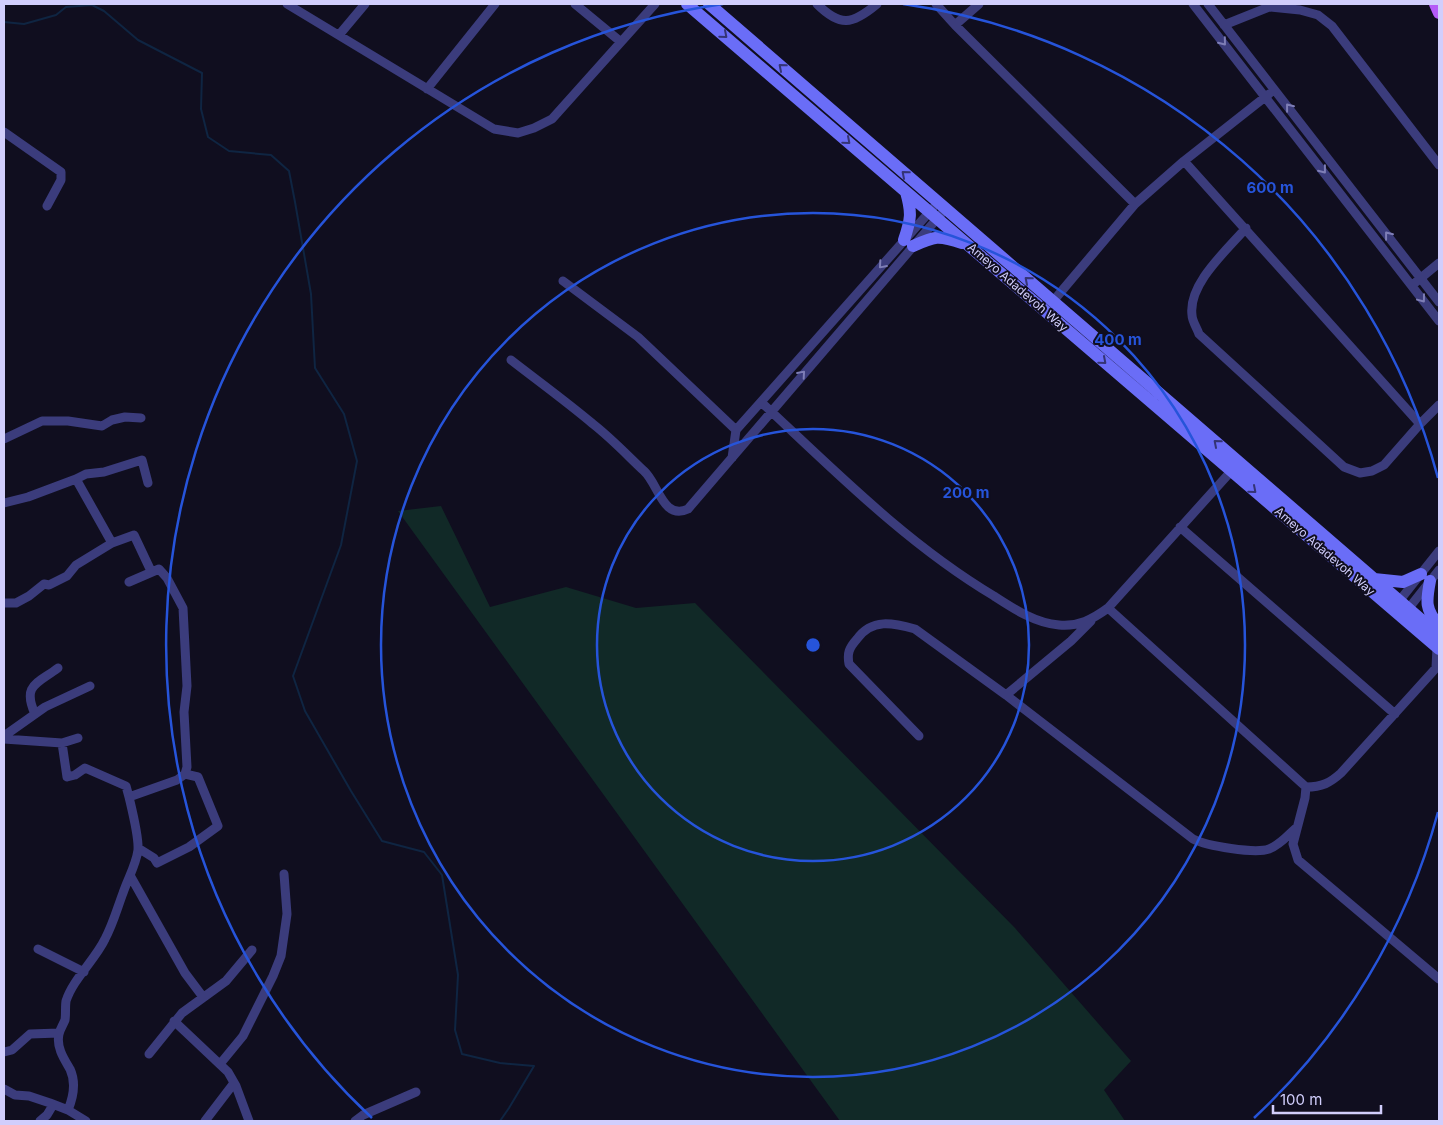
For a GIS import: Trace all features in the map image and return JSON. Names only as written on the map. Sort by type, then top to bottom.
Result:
[{"type":"main road","points":[[1435,4],[1439,13]]},
{"type":"street","points":[[287,4],[494,129],[518,132],[534,128],[552,119],[655,4]]},
{"type":"street","points":[[339,35],[365,4]]},
{"type":"street","points":[[428,89],[495,4]]},
{"type":"street","points":[[575,4],[621,42]]},
{"type":"street","name":"Ameyo Adadevoh Way","points":[[687,4],[906,192],[937,210],[968,245],[1049,306]]},
{"type":"street","name":"Ameyo Adadevoh Way","points":[[709,4],[937,210],[1401,609],[1438,644]]},
{"type":"street","points":[[817,4],[830,17],[844,21],[857,18],[877,4]]},
{"type":"street","points":[[936,4],[1134,204]]},
{"type":"street","points":[[955,25],[979,4]]},
{"type":"street","points":[[1193,4],[1439,321]]},
{"type":"street","points":[[1208,4],[1439,302]]},
{"type":"street","points":[[1224,25],[1269,7],[1300,10],[1318,15],[1332,26],[1439,166]]},
{"type":"street","points":[[1049,306],[1134,204],[1184,161],[1275,89]]},
{"type":"street","points":[[4,132],[61,172],[61,180],[47,206]]},
{"type":"street","points":[[1184,161],[1420,424]]},
{"type":"street","points":[[511,360],[594,424],[650,476],[662,501],[675,511],[681,512],[688,509],[732,458],[908,243],[911,219],[906,192]]},
{"type":"street","points":[[732,458],[736,430],[937,210]]},
{"type":"street","points":[[1246,228],[1200,281],[1193,298],[1192,316],[1199,334],[1344,468],[1360,473],[1372,472],[1384,465],[1439,405]]},
{"type":"street","points":[[908,243],[933,237],[947,238],[968,245]]},
{"type":"street","points":[[1412,285],[1439,263]]},
{"type":"street","points":[[563,281],[638,336],[736,430]]},
{"type":"street","points":[[761,402],[898,528],[972,583],[1032,618],[1059,625],[1076,625],[1093,619]]},
{"type":"street","points":[[4,439],[42,421],[68,421],[102,426],[112,420],[125,417],[141,418]]},
{"type":"street","points":[[4,503],[28,497],[86,474],[104,472],[142,460],[148,483]]},
{"type":"street","points":[[1006,695],[1108,608],[1235,467]]},
{"type":"street","name":"Ameyo Adadevoh Way","points":[[1235,467],[1374,579],[1401,609]]},
{"type":"street","points":[[76,479],[112,543]]},
{"type":"street","points":[[1180,527],[1395,714]]},
{"type":"street","points":[[4,603],[16,603],[30,596],[44,584],[49,585],[67,576],[76,565],[112,543],[134,534],[151,571]]},
{"type":"street","points":[[1401,609],[1426,577],[1439,551]]},
{"type":"street","points":[[129,582],[159,569],[167,578],[183,608],[187,686],[184,712],[187,767],[184,774],[178,780],[129,797]]},
{"type":"street","points":[[1374,579],[1404,582],[1426,577],[1439,570]]},
{"type":"street","points":[[1426,577],[1428,610],[1439,626]]},
{"type":"street","points":[[1108,608],[1306,787],[1318,787],[1330,783],[1342,773],[1438,667],[1438,644]]},
{"type":"street","points":[[919,736],[849,664],[849,648],[863,630],[877,624],[898,624],[915,629],[1006,695],[1202,844],[1258,852],[1279,844],[1296,827]]},
{"type":"street","points":[[35,714],[30,703],[29,693],[33,687],[58,668]]},
{"type":"street","points":[[4,737],[35,714],[90,686]]},
{"type":"street","points":[[4,737],[62,743],[78,738]]},
{"type":"street","points":[[62,743],[67,777],[75,775],[85,768],[126,786],[138,848],[131,877],[123,892],[115,919],[105,940],[66,1001],[65,1019],[59,1033],[59,1042],[63,1058],[71,1071],[73,1085],[73,1098],[68,1110]]},
{"type":"street","points":[[138,848],[154,858],[158,863],[189,847],[218,826],[198,777],[184,774]]},
{"type":"street","points":[[1306,787],[1293,844],[1298,860],[1439,979]]},
{"type":"street","points":[[220,1064],[244,1036],[274,976],[281,956],[287,914],[284,874]]},
{"type":"street","points":[[131,877],[185,972],[203,996]]},
{"type":"street","points":[[38,949],[84,972]]},
{"type":"street","points":[[149,1054],[174,1021],[203,996],[226,981],[252,950]]},
{"type":"street","points":[[174,1021],[228,1072],[250,1121]]},
{"type":"street","points":[[4,1052],[12,1050],[30,1034],[59,1033]]},
{"type":"street","points":[[205,1121],[234,1083]]},
{"type":"street","points":[[4,1089],[15,1095],[30,1096],[68,1110],[86,1121]]},
{"type":"street","points":[[355,1121],[363,1115],[416,1092]]},
{"type":"street","points":[[40,1121],[47,1115],[53,1105]]},
{"type":"green space","points":[[441,506],[490,607],[566,587],[636,608],[695,603],[1015,928],[1131,1061],[1104,1090],[1125,1121],[840,1121],[398,511]]},
{"type":"waterway","points":[[4,22],[24,24],[56,15],[66,7],[92,5],[104,11],[138,40],[202,73],[201,109],[208,137],[229,151],[271,155],[289,171],[311,294],[315,368],[344,414],[357,461],[341,545],[293,676],[305,711],[382,841],[424,852],[442,875],[458,975],[455,1030],[462,1054],[500,1063],[534,1066],[500,1121]]}]
